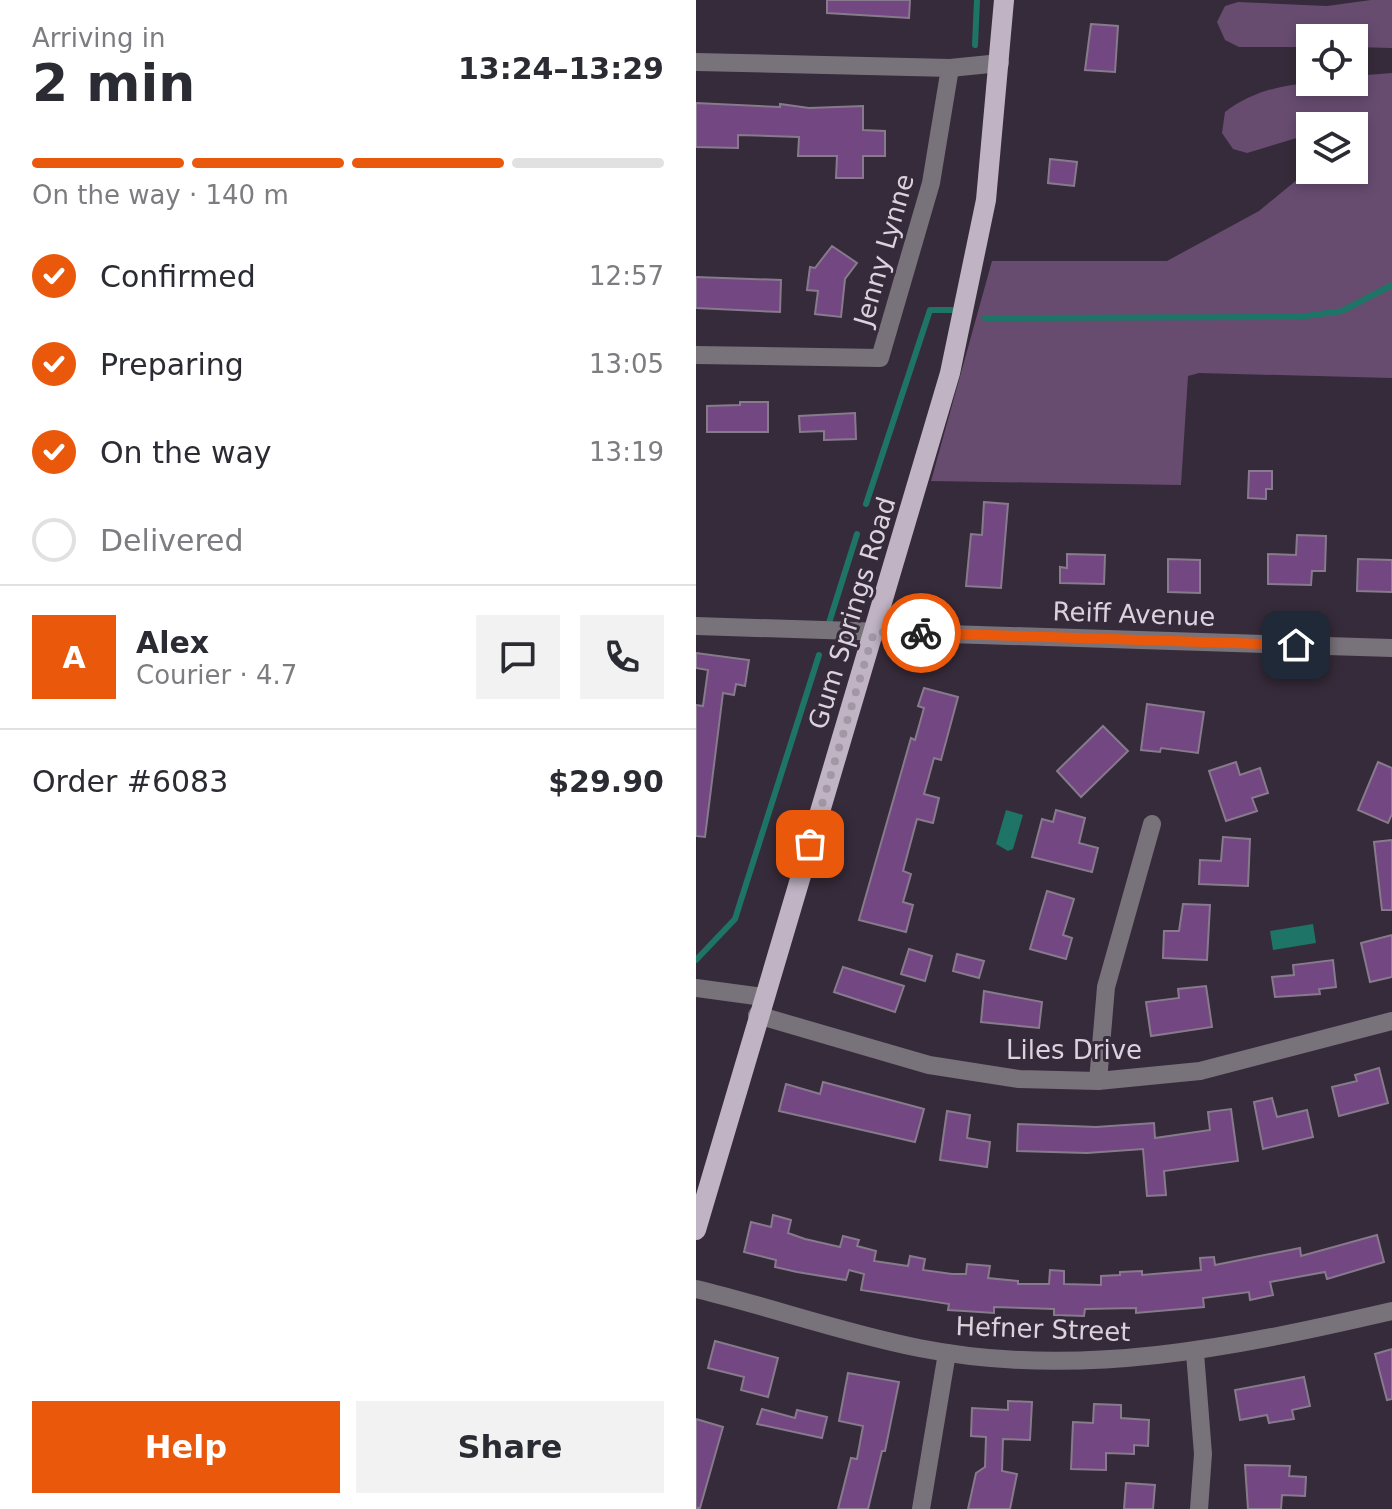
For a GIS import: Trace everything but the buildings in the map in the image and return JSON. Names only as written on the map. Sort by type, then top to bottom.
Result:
[{"type":"main road","name":"Gum Springs Road","points":[[696,1230],[950,373],[977,252],[1000,63],[1004,0]]},
{"type":"street","points":[[696,62],[950,68],[1000,63]]},
{"type":"street","name":"Jenny Lynne","points":[[696,355],[880,358],[931,183],[950,68]]},
{"type":"street","name":"Reiff Avenue","points":[[696,626],[1392,648]]},
{"type":"street","points":[[1098,1081],[1106,987],[1152,824]]},
{"type":"street","name":"Liles Drive","points":[[696,988],[760,1006],[919,1064],[1019,1079],[1098,1081],[1200,1071],[1392,1021]]},
{"type":"street","name":"Hefner Street","points":[[696,1289],[852,1333],[947,1353],[1059,1361],[1195,1353],[1392,1311]]},
{"type":"street","points":[[921,1509],[947,1353]]},
{"type":"street","points":[[1195,1353],[1203,1454],[1199,1509]]},
{"type":"shaded area","points":[[1392,0],[1392,48],[1368,47],[1368,24],[1296,24],[1296,47],[1239,47],[1225,40],[1217,22],[1225,6],[1238,2],[1327,6]]},
{"type":"shaded area","points":[[1392,73],[1392,378],[1199,373],[1188,376],[1181,485],[931,481],[992,261],[1167,261],[1259,211],[1296,181],[1296,184],[1368,184],[1368,112],[1296,112],[1296,138],[1247,153],[1233,149],[1222,133],[1225,112],[1271,89],[1296,85],[1296,96],[1368,96],[1368,75]]},
{"type":"shaded area","points":[[1006,810],[1023,815],[1013,849],[1008,851],[996,844]]},
{"type":"shaded area","points":[[1313,924],[1316,943],[1273,950],[1270,931]]},
{"type":"waterway","points":[[975,45],[977,0]]},
{"type":"waterway","points":[[985,318],[1299,317],[1342,311],[1392,285]]},
{"type":"waterway","points":[[866,504],[930,310],[952,310]]},
{"type":"waterway","points":[[828,626],[857,534]]},
{"type":"waterway","points":[[696,960],[735,919],[819,655]]},
{"type":"way so far","points":[[810,844],[874,632],[921,633]]},
{"type":"route","points":[[921,633],[1296,645]]}]
